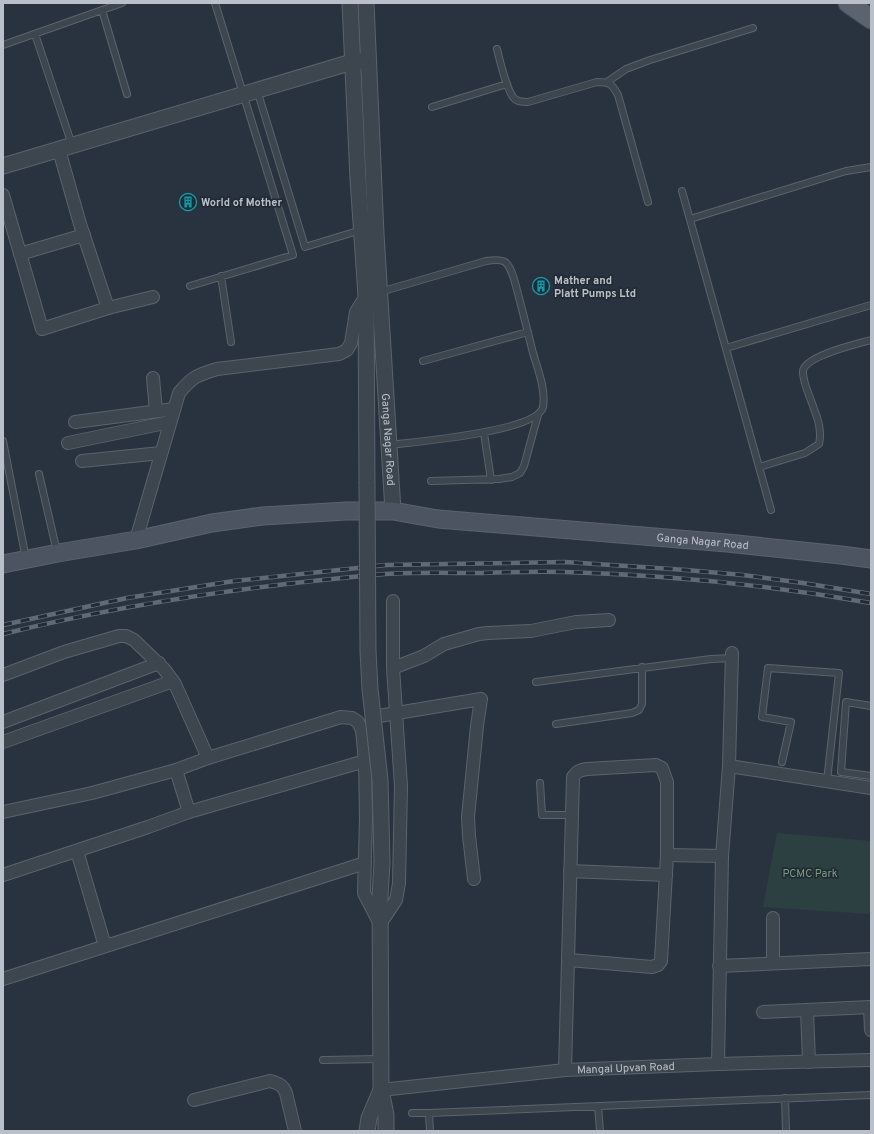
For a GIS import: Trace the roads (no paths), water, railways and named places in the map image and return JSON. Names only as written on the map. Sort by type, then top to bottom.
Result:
[{"type":"main road","points":[[848,3],[871,19]]},
{"type":"main road","points":[[3,564],[136,540],[212,523],[263,516],[346,511],[392,511]]},
{"type":"main road","name":"Ganga Nagar Road","points":[[392,511],[438,519],[727,543],[871,559]]},
{"type":"street","points":[[350,3],[361,230],[373,294]]},
{"type":"street","points":[[366,3],[369,60],[373,294],[367,488],[368,651],[370,690],[380,780],[382,863],[380,924],[381,1090],[386,1115],[386,1131]]},
{"type":"street","points":[[3,166],[352,62],[369,60]]},
{"type":"street","points":[[65,148],[84,235],[108,308]]},
{"type":"street","points":[[3,195],[42,329],[108,308],[153,296]]},
{"type":"street","points":[[20,254],[84,235]]},
{"type":"street","points":[[136,540],[179,393],[190,379],[200,374],[217,369],[339,354],[347,350],[351,343],[356,312],[373,294]]},
{"type":"street","name":"Ganga Nagar Road","points":[[373,294],[389,445],[392,511]]},
{"type":"street","points":[[152,378],[156,411]]},
{"type":"street","points":[[74,422],[174,409]]},
{"type":"street","points":[[68,443],[170,422]]},
{"type":"street","points":[[82,461],[161,453]]},
{"type":"street","points":[[380,924],[396,900],[399,883],[401,786],[393,668],[393,601]]},
{"type":"street","points":[[393,668],[424,656],[444,644],[479,634],[531,631],[576,622],[608,620]]},
{"type":"street","points":[[3,675],[64,652],[119,636],[126,636],[134,640],[159,663],[172,681],[208,758]]},
{"type":"street","points":[[718,1064],[722,856],[729,766],[732,656]]},
{"type":"street","points":[[3,722],[159,663]]},
{"type":"street","points":[[3,742],[172,681]]},
{"type":"street","points":[[373,717],[481,699],[468,817],[474,879]]},
{"type":"street","points":[[3,812],[92,793],[176,770],[208,758],[341,717],[352,718],[358,722],[362,730],[366,818],[364,893],[380,924]]},
{"type":"street","points":[[3,875],[189,812],[364,761]]},
{"type":"street","points":[[565,1070],[573,777],[576,772],[580,770],[656,765],[662,768],[667,782],[667,855],[661,961],[658,965],[652,967],[569,960]]},
{"type":"street","points":[[729,766],[871,788]]},
{"type":"street","points":[[176,770],[189,812]]},
{"type":"street","points":[[77,851],[105,946]]},
{"type":"street","points":[[667,855],[722,856]]},
{"type":"street","points":[[3,978],[365,863]]},
{"type":"street","points":[[570,871],[666,875]]},
{"type":"street","points":[[773,918],[773,963]]},
{"type":"street","points":[[719,966],[871,959]]},
{"type":"street","points":[[763,1012],[871,1007],[871,1030]]},
{"type":"street","points":[[807,1010],[809,1062]]},
{"type":"street","name":"Mangal Upvan Road","points":[[381,1090],[565,1070],[871,1060]]},
{"type":"street","points":[[194,1100],[270,1081],[277,1083],[284,1088],[295,1131]]},
{"type":"street","points":[[367,1131],[369,1118],[381,1090]]},
{"type":"lane","points":[[3,45],[122,3]]},
{"type":"lane","points":[[215,3],[250,92],[305,247],[361,230]]},
{"type":"lane","points":[[102,10],[127,94]]},
{"type":"lane","points":[[497,49],[507,84],[513,98],[519,101],[528,102],[597,82],[607,82],[626,69],[650,60],[753,28]]},
{"type":"lane","points":[[35,34],[65,148]]},
{"type":"lane","points":[[607,82],[614,87],[618,96],[648,202]]},
{"type":"lane","points":[[432,107],[507,84]]},
{"type":"lane","points":[[190,286],[293,255],[250,92]]},
{"type":"lane","points":[[690,219],[846,171],[871,166]]},
{"type":"lane","points":[[682,191],[771,510]]},
{"type":"lane","points":[[373,294],[495,259],[504,260],[509,265],[514,279],[540,379],[543,398],[542,409],[538,415],[524,466],[520,472],[512,477],[491,480],[431,481]]},
{"type":"lane","points":[[221,276],[231,342]]},
{"type":"lane","points":[[726,348],[871,305]]},
{"type":"lane","points":[[423,361],[528,332]]},
{"type":"lane","points":[[759,467],[805,453],[820,444],[822,435],[818,418],[804,377],[803,369],[808,363],[819,356],[871,340]]},
{"type":"lane","points":[[389,445],[484,433],[527,422],[538,415]]},
{"type":"lane","points":[[484,433],[491,480]]},
{"type":"lane","points":[[3,441],[26,559]]},
{"type":"lane","points":[[39,474],[58,553]]},
{"type":"lane","points":[[536,682],[732,656]]},
{"type":"lane","points":[[556,724],[632,713],[639,710],[642,704],[642,667]]},
{"type":"lane","points":[[782,762],[791,722],[762,717],[768,668],[839,673],[827,781]]},
{"type":"lane","points":[[871,706],[846,702],[841,772],[871,776]]},
{"type":"lane","points":[[540,783],[542,815],[571,815]]},
{"type":"lane","points":[[323,1060],[382,1058]]},
{"type":"lane","points":[[412,1113],[871,1095]]},
{"type":"lane","points":[[785,1098],[786,1131]]},
{"type":"lane","points":[[598,1106],[600,1131]]},
{"type":"lane","points":[[429,1113],[430,1131]]},
{"type":"railway","points":[[3,625],[127,598],[234,581],[386,565],[565,562],[743,575],[871,594]]},
{"type":"railway","points":[[3,634],[97,613],[193,596],[337,578],[397,573],[603,573],[680,578],[757,586],[871,603]]},
{"type":"place","name":"World of Mother","points":[[188,202]]},
{"type":"place","name":"Mather and Platt Pumps Ltd","points":[[541,286]]},
{"type":"park label","name":"PCMC Park","points":[[810,873]]}]
